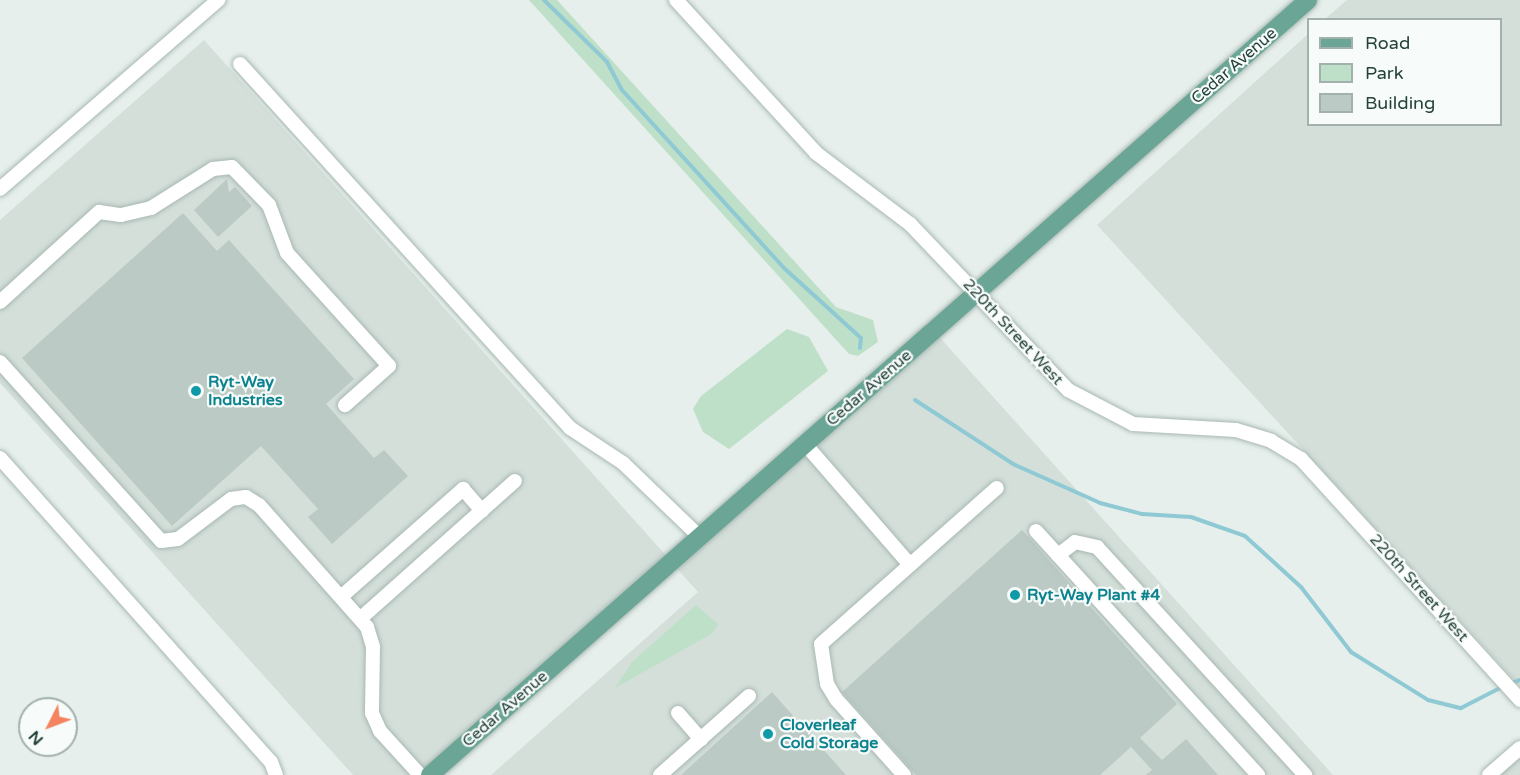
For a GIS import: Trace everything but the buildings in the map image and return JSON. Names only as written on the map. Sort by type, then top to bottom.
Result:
[{"type":"main road","name":"Cedar Avenue","points":[[430,775],[1308,0]]},
{"type":"street","points":[[0,189],[218,0]]},
{"type":"street","name":"220th Street West","points":[[676,0],[816,153],[910,224],[1045,370],[1101,411],[1133,424],[1256,435],[1301,459],[1520,700]]},
{"type":"street","points":[[240,64],[570,428],[624,463],[700,537]]},
{"type":"street","points":[[0,302],[99,212],[121,215],[151,208],[213,169],[232,167],[269,205],[287,253],[389,366],[345,405]]},
{"type":"street","points":[[0,362],[162,541],[173,543],[215,508],[246,497],[361,618],[373,647],[372,713],[380,731],[420,775]]},
{"type":"street","points":[[805,444],[910,565]]},
{"type":"street","points":[[0,458],[271,762],[276,775]]},
{"type":"street","points":[[361,618],[515,481]]},
{"type":"street","points":[[904,775],[836,699],[827,684],[821,644],[998,488]]},
{"type":"street","points":[[342,596],[463,489],[482,511]]},
{"type":"street","points":[[1036,531],[1258,775]]},
{"type":"street","points":[[1058,555],[1075,542],[1097,547],[1305,775]]},
{"type":"street","points":[[660,775],[749,696]]},
{"type":"street","points":[[678,713],[701,739]]},
{"type":"street","points":[[1489,775],[1520,748]]},
{"type":"shaded area","points":[[1347,0],[1520,0],[1520,686],[1097,225],[1307,35],[1307,126],[1502,126],[1502,18],[1326,18]]},
{"type":"shaded area","points":[[204,40],[671,561],[933,330],[1333,775],[491,775],[698,592],[671,562],[430,775],[353,775],[0,383],[0,220]]},
{"type":"shaded area","points":[[1520,748],[1520,775],[1489,775]]},
{"type":"green space","points":[[529,0],[557,0],[836,307],[873,320],[878,342],[858,356],[849,354]]},
{"type":"green space","points":[[787,329],[809,337],[828,371],[729,449],[703,432],[693,409],[701,396]]},
{"type":"green space","points":[[696,605],[718,624],[713,633],[615,688],[632,662]]},
{"type":"waterway","points":[[544,0],[607,62],[622,90],[784,268],[861,338],[860,348]]},
{"type":"waterway","points":[[915,400],[1013,464],[1100,503],[1142,514],[1191,517],[1245,536],[1301,587],[1351,652],[1428,700],[1461,708],[1502,687]]},
{"type":"waterway","points":[[1509,684],[1520,680]]},
{"type":"place","name":"Ryt-Way Industries","points":[[196,391]]},
{"type":"place","name":"Ryt-Way Plant #4","points":[[1015,595]]},
{"type":"place","name":"Cloverleaf Cold Storage","points":[[768,734]]}]
